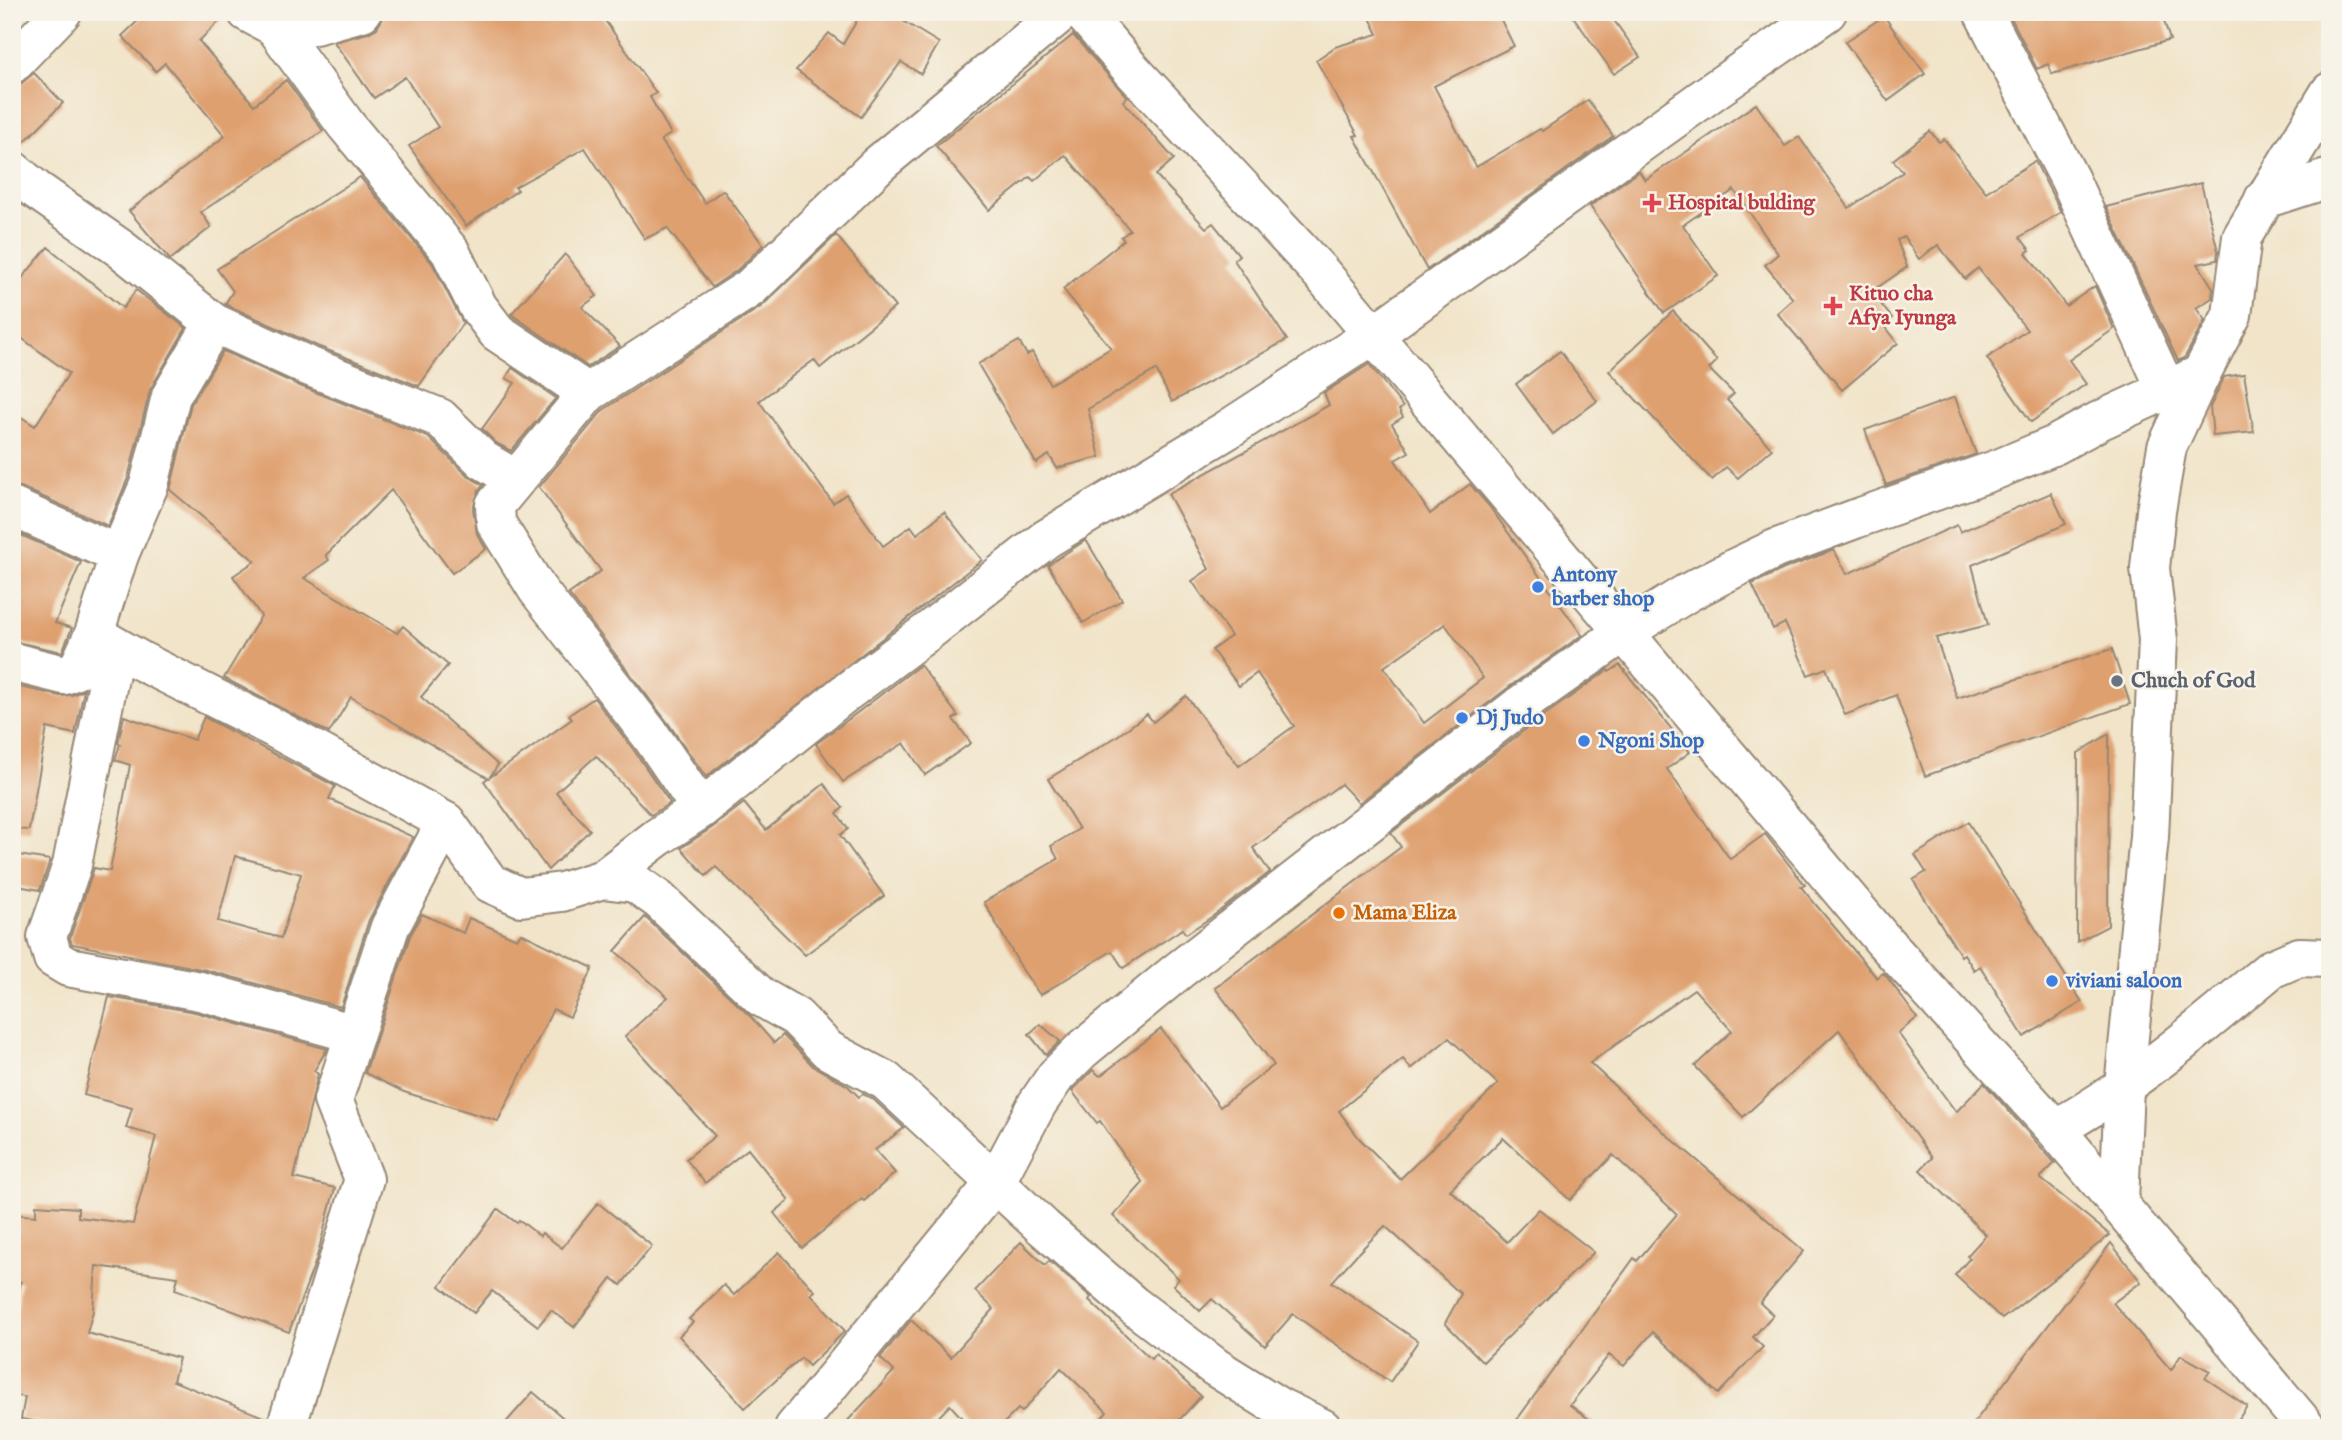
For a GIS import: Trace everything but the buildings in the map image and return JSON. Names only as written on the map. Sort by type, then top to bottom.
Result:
[{"type":"street","points":[[12,64],[62,12]]},
{"type":"street","points":[[261,20],[315,25],[362,12]]},
{"type":"street","points":[[701,809],[651,736],[537,589],[496,523],[495,505],[588,393],[750,288],[879,164],[1062,12]]},
{"type":"street","points":[[1082,12],[1130,68],[1321,273],[1883,940],[2119,1203],[2306,1428]]},
{"type":"street","points":[[104,641],[272,727],[446,822],[490,883],[522,897],[562,892],[603,879],[658,837],[701,809],[844,694],[1046,539],[1227,430],[1373,334],[1827,12]]},
{"type":"street","points":[[1983,12],[2070,180],[2167,391]]},
{"type":"street","points":[[261,20],[450,251],[478,307],[497,332],[588,393]]},
{"type":"street","points":[[2119,1203],[2123,1087],[2149,837],[2158,640],[2150,568],[2167,447],[2232,315],[2242,237],[2330,92]]},
{"type":"street","points":[[12,170],[121,249],[214,323],[308,366],[440,418],[483,460],[515,479]]},
{"type":"street","points":[[2264,199],[2330,178]]},
{"type":"street","points":[[214,323],[172,396],[149,485],[119,555],[72,865],[47,937],[53,958],[68,967],[200,991],[355,1034]]},
{"type":"street","points":[[794,1428],[995,1183],[1037,1104],[1056,1076],[1082,1050],[1178,971],[1522,704],[1624,632],[1687,593],[1775,549],[1998,469],[2055,445],[2099,421],[2201,374]]},
{"type":"street","points":[[12,507],[119,555]]},
{"type":"street","points":[[12,662],[64,675],[78,669],[104,641]]},
{"type":"street","points":[[286,1428],[364,1179],[333,1100],[390,927],[446,822]]},
{"type":"street","points":[[603,879],[635,883],[659,900],[761,997],[796,1017],[828,1050],[886,1081],[995,1183],[1133,1305],[1205,1359],[1279,1407],[1322,1428]]},
{"type":"street","points":[[2054,1129],[2123,1087],[2270,969],[2299,957],[2330,958]]},
{"type":"place","name":"Hospital bulding","points":[[1652,203]]},
{"type":"place","name":"Kituo cha Afya Iyunga","points":[[1833,306]]},
{"type":"place","name":"Antony barber shop","points":[[1538,587]]},
{"type":"place","name":"Chuch of God","points":[[2117,681]]},
{"type":"place","name":"Dj Judo","points":[[1462,718]]},
{"type":"place","name":"Ngoni Shop","points":[[1584,741]]},
{"type":"place","name":"Mama Eliza","points":[[1339,913]]},
{"type":"place","name":"viviani saloon","points":[[2052,981]]}]
